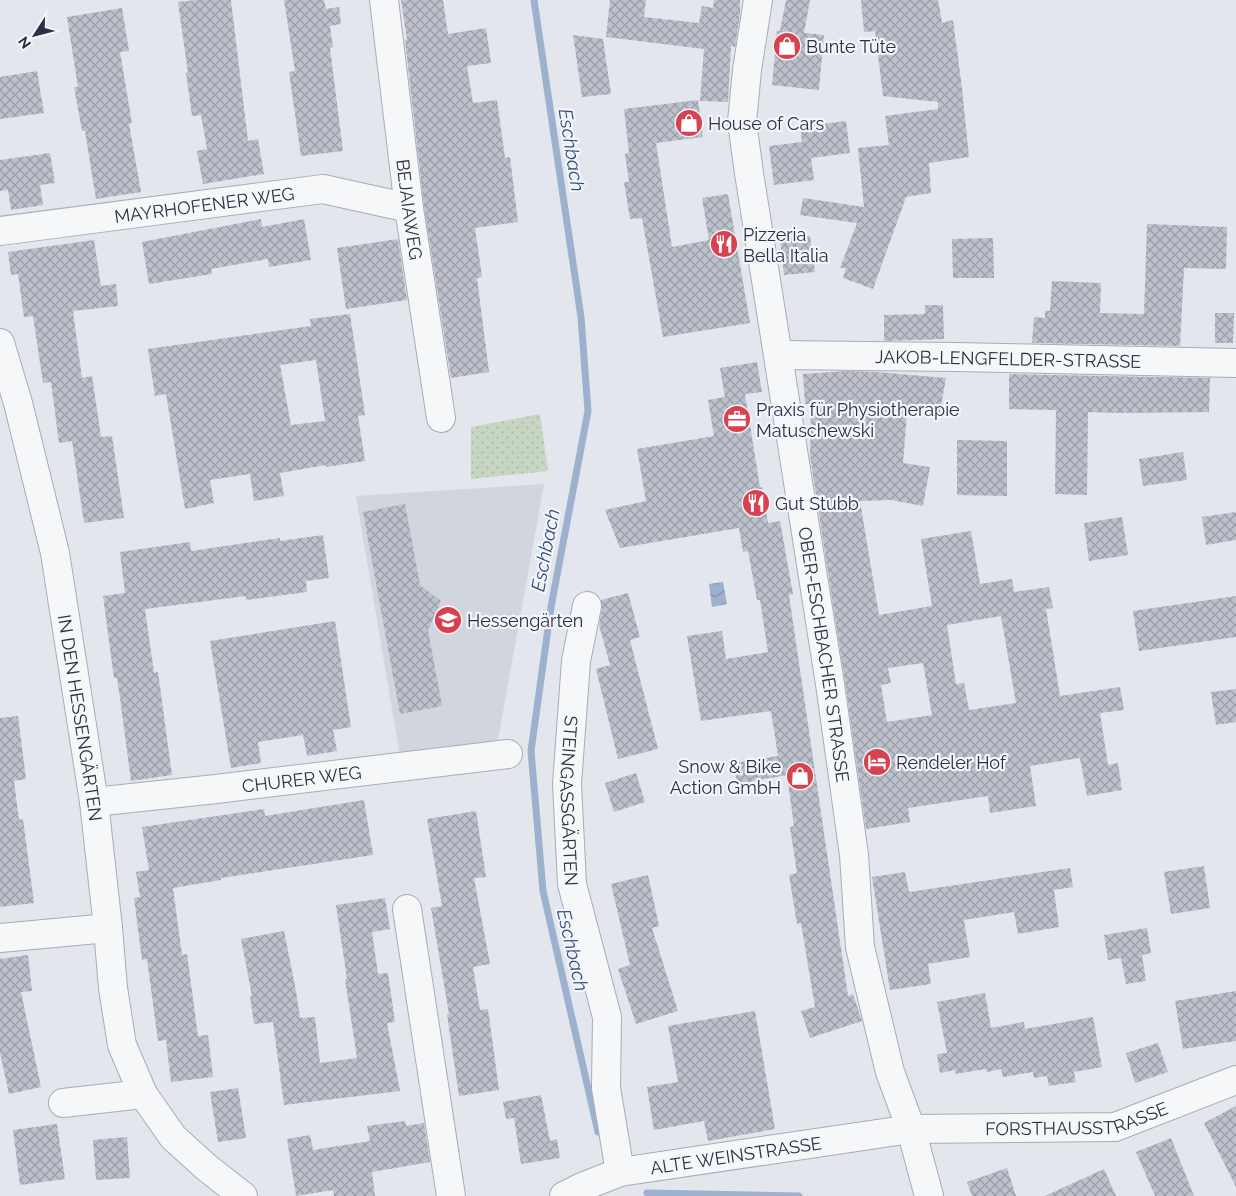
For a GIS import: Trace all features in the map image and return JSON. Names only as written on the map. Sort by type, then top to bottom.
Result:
[{"type":"street","name":"BEJAIAWEG","points":[[384,0],[409,208],[441,418]]},
{"type":"street","name":"OBER-ESCHBACHER STRASSE","points":[[758,0],[746,70],[742,122],[749,174],[832,693],[854,855],[860,947],[890,1072],[910,1129],[929,1196]]},
{"type":"street","name":"MAYRHOFENER WEG","points":[[0,231],[322,189],[409,208]]},
{"type":"street","name":"IN DEN HESSENGÄRTEN","points":[[0,343],[9,404],[55,553],[94,802],[113,988],[122,1045],[143,1094],[174,1137],[206,1167],[243,1196]]},
{"type":"street","name":"JAKOB-LENGFELDER-STRASSE","points":[[778,355],[1236,363]]},
{"type":"street","name":"STEINGASSGÄRTEN","points":[[587,606],[576,661],[567,784],[572,884],[607,1017],[606,1088],[620,1172]]},
{"type":"street","name":"CHURER WEG","points":[[94,802],[216,790],[508,754]]},
{"type":"street","points":[[407,909],[451,1196]]},
{"type":"street","points":[[0,938],[108,928]]},
{"type":"street","name":"FORSTHAUSSTRASSE","points":[[910,1129],[1115,1127],[1236,1080]]},
{"type":"street","points":[[63,1103],[143,1094]]},
{"type":"street","name":"ALTE WEINSTRASSE","points":[[564,1196],[582,1186],[620,1172],[910,1129]]},
{"type":"shaded area","name":"Hessengärten","points":[[544,484],[497,745],[400,756],[356,496]]},
{"type":"green space","points":[[540,414],[548,471],[471,479],[471,427]]},
{"type":"water","points":[[723,582],[727,604],[712,607],[709,584]]},
{"type":"building","points":[[231,0],[248,141],[258,139],[264,174],[203,184],[197,151],[207,149],[201,115],[192,116],[178,2]]},
{"type":"building","points":[[284,0],[324,0],[326,9],[339,7],[341,24],[330,26],[333,47],[330,48],[343,151],[301,156],[289,72],[295,71]]},
{"type":"building","points":[[401,0],[443,0],[448,34],[486,28],[491,63],[467,66],[473,103],[497,100],[505,158],[510,157],[518,222],[475,228],[482,277],[477,278],[489,372],[451,378],[424,206],[405,40],[407,39]]},
{"type":"building","points":[[610,0],[646,0],[644,17],[699,23],[702,6],[713,8],[714,0],[740,0],[735,47],[731,46],[728,102],[700,101],[704,49],[606,37]]},
{"type":"building","points":[[786,0],[810,0],[804,33],[824,35],[819,90],[772,85],[777,31],[780,31]]},
{"type":"building","points":[[861,0],[938,0],[942,23],[953,20],[969,157],[929,163],[931,193],[906,197],[873,289],[843,278],[846,268],[840,268],[857,223],[800,215],[803,198],[864,207],[858,148],[889,145],[885,116],[938,109],[938,102],[883,96],[875,31],[864,32]]},
{"type":"building","points":[[122,8],[129,51],[120,52],[132,123],[129,124],[141,192],[96,199],[85,131],[82,131],[74,87],[78,87],[67,17]]},
{"type":"building","points":[[573,35],[603,39],[611,94],[582,97]]},
{"type":"building","points":[[37,71],[44,113],[0,119],[0,77]]},
{"type":"building","points":[[698,100],[703,137],[656,143],[672,247],[709,240],[702,198],[728,194],[750,323],[663,337],[642,218],[630,219],[624,182],[629,182],[625,154],[629,153],[624,109]]},
{"type":"building","points":[[846,121],[850,153],[811,158],[814,180],[774,185],[769,146],[802,142],[800,127]]},
{"type":"building","points":[[50,153],[55,183],[40,185],[43,205],[11,210],[8,190],[0,191],[0,160]]},
{"type":"building","points":[[261,219],[262,227],[304,219],[311,260],[269,267],[268,259],[211,269],[212,274],[149,284],[142,242]]},
{"type":"building","points":[[1147,224],[1227,227],[1226,269],[1184,268],[1180,346],[1032,343],[1034,317],[1045,318],[1045,311],[1050,311],[1052,281],[1101,283],[1100,313],[1144,314]]},
{"type":"building","points":[[810,236],[815,272],[784,275],[780,239]]},
{"type":"building","points":[[993,238],[994,278],[953,278],[952,239]]},
{"type":"building","points":[[398,239],[407,300],[346,309],[337,248]]},
{"type":"building","points":[[94,240],[101,286],[116,284],[118,306],[73,311],[82,378],[92,376],[101,437],[112,436],[124,518],[84,523],[72,441],[59,443],[51,382],[43,383],[33,316],[24,317],[18,274],[11,275],[8,252]]},
{"type":"building","points":[[925,305],[943,305],[944,339],[884,341],[884,315],[925,314]]},
{"type":"building","points":[[1215,313],[1234,313],[1233,343],[1215,343]]},
{"type":"building","points":[[350,314],[365,415],[358,416],[365,461],[280,473],[284,496],[254,501],[250,474],[210,480],[214,503],[185,509],[166,394],[155,396],[148,349],[311,326],[310,319]],"holes":[[[316,360],[325,421],[291,425],[280,365]]]},
{"type":"building","points":[[757,362],[762,392],[745,394],[760,487],[762,487],[768,523],[780,521],[793,594],[789,595],[848,996],[853,994],[862,1021],[810,1038],[801,1011],[815,1007],[801,923],[797,924],[789,875],[797,873],[790,827],[794,826],[787,775],[737,784],[734,763],[778,756],[771,711],[701,721],[687,636],[722,631],[726,659],[768,652],[760,600],[757,600],[748,551],[743,552],[739,528],[620,548],[605,510],[646,501],[637,449],[714,436],[708,400],[725,397],[720,368]]},
{"type":"building","points":[[845,371],[946,378],[939,417],[907,414],[903,463],[930,467],[923,506],[891,500],[860,501],[879,615],[932,606],[921,539],[971,531],[980,584],[1012,579],[1014,592],[1049,587],[1053,608],[1046,609],[1060,696],[1120,687],[1124,710],[1100,713],[1108,765],[1118,763],[1122,790],[1087,796],[1080,758],[1030,766],[1036,806],[990,813],[988,796],[908,808],[910,822],[866,829],[810,456],[811,404],[805,404],[803,374]],"holes":[[[1001,616],[1016,703],[969,710],[964,683],[956,684],[947,625]],[[923,663],[932,715],[887,722],[881,685],[891,683],[888,668]]]},
{"type":"building","points":[[1009,374],[1210,378],[1209,412],[1088,412],[1087,495],[1055,494],[1056,410],[1009,409]]},
{"type":"building","points":[[957,440],[1007,441],[1007,496],[957,495]]},
{"type":"building","points":[[1183,452],[1187,480],[1143,486],[1139,459]]},
{"type":"building","points":[[405,504],[420,585],[441,601],[428,630],[442,706],[400,714],[363,512]]},
{"type":"building","points":[[1236,512],[1236,540],[1206,545],[1202,517]]},
{"type":"building","points":[[1122,517],[1128,555],[1089,561],[1084,523]]},
{"type":"building","points":[[323,535],[329,578],[306,581],[307,592],[246,600],[246,596],[145,609],[154,673],[158,672],[172,775],[131,781],[117,678],[114,678],[103,596],[125,593],[120,552],[190,542],[191,551],[280,538],[280,541]]},
{"type":"building","points":[[628,593],[640,637],[630,640],[658,749],[618,759],[596,669],[610,665],[599,625],[602,609],[601,600]]},
{"type":"building","points":[[1236,596],[1236,637],[1139,651],[1133,611]]},
{"type":"building","points":[[335,621],[351,727],[333,730],[337,751],[307,756],[303,735],[258,742],[261,763],[231,768],[210,641]]},
{"type":"building","points":[[1236,689],[1236,722],[1216,725],[1211,692]]},
{"type":"building","points":[[18,716],[26,779],[14,781],[19,820],[23,819],[34,903],[0,907],[0,718]]},
{"type":"building","points":[[636,773],[645,802],[614,812],[605,783]]},
{"type":"building","points":[[364,800],[373,855],[221,878],[221,880],[173,888],[182,955],[187,954],[198,1036],[208,1035],[213,1077],[171,1082],[166,1040],[158,1041],[147,959],[142,960],[134,898],[140,897],[136,872],[149,870],[142,827],[264,809],[265,816]]},
{"type":"building","points":[[476,811],[486,877],[474,878],[490,964],[473,967],[480,1010],[488,1009],[499,1090],[459,1096],[447,1014],[449,1014],[431,908],[442,906],[427,819]]},
{"type":"building","points":[[1204,866],[1210,908],[1171,914],[1164,872]]},
{"type":"building","points":[[1070,868],[1073,887],[1054,890],[1059,927],[1018,934],[1014,912],[964,920],[970,957],[928,964],[931,984],[890,990],[872,877],[905,872],[909,892]]},
{"type":"building","points":[[648,875],[659,926],[652,928],[678,1011],[636,1024],[618,969],[630,965],[611,884]]},
{"type":"building","points":[[385,898],[390,929],[372,932],[378,974],[388,973],[395,1022],[387,1023],[400,1091],[284,1105],[273,1022],[254,1024],[250,996],[252,996],[241,939],[284,931],[300,1018],[315,1017],[320,1063],[357,1058],[336,905]]},
{"type":"building","points":[[1147,928],[1151,953],[1142,955],[1146,981],[1126,984],[1121,958],[1108,960],[1104,935]]},
{"type":"building","points":[[28,955],[32,991],[21,992],[41,1087],[9,1094],[0,1053],[0,959]]},
{"type":"building","points":[[1236,991],[1236,1041],[1183,1049],[1175,1001]]},
{"type":"building","points":[[985,993],[991,1028],[1024,1022],[1025,1029],[1093,1017],[1102,1067],[1074,1072],[1076,1082],[1049,1086],[1047,1076],[1034,1078],[1033,1072],[1003,1077],[1001,1069],[987,1072],[986,1069],[955,1074],[955,1070],[940,1073],[937,1054],[947,1053],[937,1002]]},
{"type":"building","points":[[755,1011],[775,1129],[708,1141],[704,1121],[654,1130],[647,1087],[678,1082],[668,1026]]},
{"type":"building","points":[[1158,1043],[1168,1072],[1135,1083],[1126,1053]]},
{"type":"building","points":[[238,1088],[246,1138],[218,1142],[210,1092]]},
{"type":"building","points":[[541,1095],[550,1141],[557,1139],[560,1158],[521,1164],[514,1118],[506,1119],[503,1102]]},
{"type":"building","points":[[1236,1106],[1236,1187],[1204,1123]]},
{"type":"building","points":[[405,1121],[406,1126],[424,1123],[430,1162],[372,1172],[375,1196],[334,1196],[333,1190],[296,1196],[287,1139],[310,1135],[313,1150],[370,1141],[367,1126]]},
{"type":"building","points":[[57,1124],[65,1179],[20,1185],[13,1130]]},
{"type":"building","points":[[127,1137],[130,1178],[96,1180],[93,1140]]},
{"type":"building","points":[[1171,1138],[1194,1196],[1155,1196],[1136,1152]]},
{"type":"building","points":[[1007,1168],[1016,1196],[972,1196],[967,1182]]},
{"type":"building","points":[[1104,1169],[1116,1196],[1045,1196]]},
{"type":"waterway","name":"Eschbach","points":[[534,0],[581,317],[588,411],[551,607],[531,751],[543,891],[598,1132]]},
{"type":"waterway","name":"Eschbach","points":[[647,1193],[799,1196]]},
{"type":"place","name":"Bunte Tüte","points":[[787,46]]},
{"type":"place","name":"House of Cars","points":[[689,123]]},
{"type":"place","name":"Pizzeria Bella Italia","points":[[724,244]]},
{"type":"place","name":"Praxis für Physiotherapie Matuschewski","points":[[737,419]]},
{"type":"place","name":"Gut Stubb","points":[[756,503]]},
{"type":"place","name":"Hessengärten","points":[[448,620]]},
{"type":"place","name":"Rendeler Hof","points":[[877,762]]},
{"type":"place","name":"Snow & Bike Action GmbH","points":[[800,776]]}]
